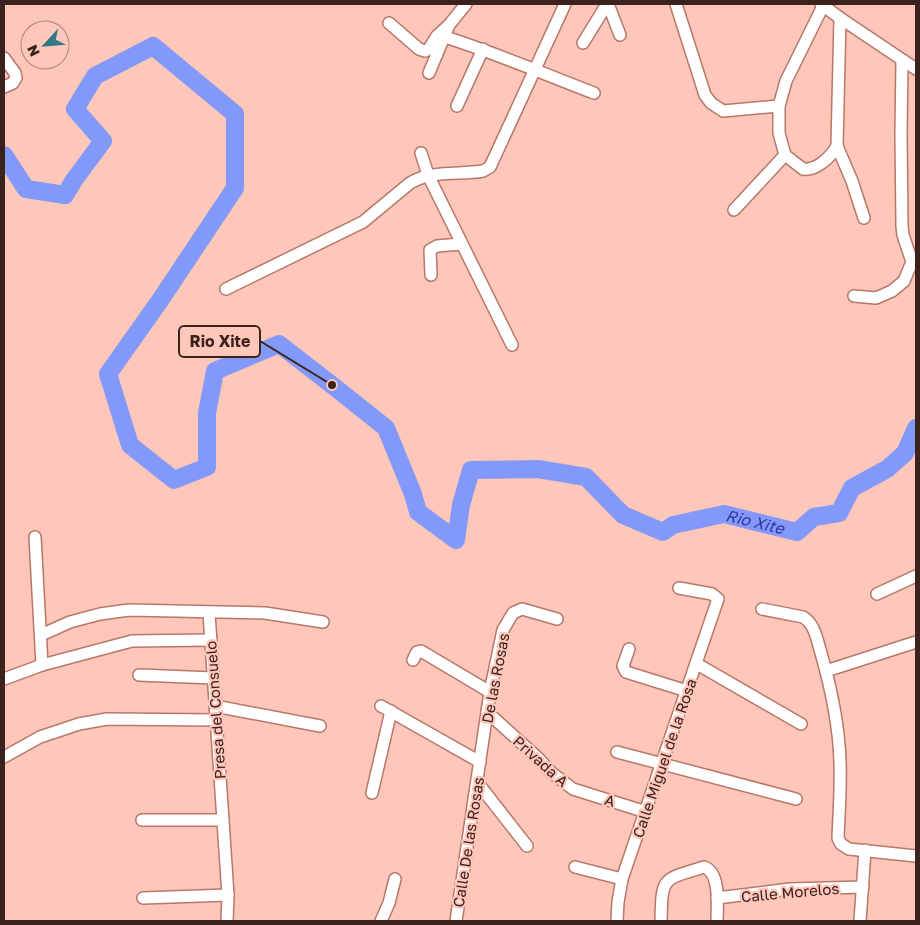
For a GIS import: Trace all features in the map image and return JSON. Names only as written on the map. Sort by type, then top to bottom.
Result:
[{"type":"street","points":[[429,73],[447,31],[466,4]]},
{"type":"street","points":[[226,289],[363,222],[410,183],[419,178],[428,175],[483,171],[490,167],[565,4]]},
{"type":"street","points":[[607,4],[620,35]]},
{"type":"street","points":[[583,43],[607,4]]},
{"type":"street","points":[[676,4],[705,94],[711,103],[723,111],[779,106]]},
{"type":"street","points":[[837,146],[815,168],[810,170],[803,169],[785,155],[779,133],[779,106],[786,80],[822,5],[916,69]]},
{"type":"street","points":[[840,18],[837,146],[852,181],[864,218]]},
{"type":"street","points":[[389,23],[419,49],[425,51],[429,49],[437,36],[447,31]]},
{"type":"street","points":[[447,31],[535,71],[594,93]]},
{"type":"street","points":[[457,106],[483,49]]},
{"type":"street","points":[[4,58],[15,72],[16,78],[8,85]]},
{"type":"street","points":[[854,296],[876,298],[892,291],[904,281],[914,262],[903,235],[902,226],[902,60]]},
{"type":"street","points":[[421,153],[428,175],[512,345]]},
{"type":"street","points":[[734,210],[785,155]]},
{"type":"street","points":[[431,275],[430,250],[437,246],[461,244]]},
{"type":"street","points":[[35,537],[42,665]]},
{"type":"street","points":[[877,594],[916,576]]},
{"type":"street","name":"Calle Miguel de la Rosa","points":[[617,921],[622,879],[718,599],[716,596],[706,592],[679,588]]},
{"type":"street","name":"De las Rosas","points":[[480,762],[490,692],[503,630],[513,613],[522,609],[556,619]]},
{"type":"street","points":[[762,609],[803,617],[808,620],[816,634],[835,712],[840,760],[838,838],[844,848],[916,856]]},
{"type":"street","points":[[41,635],[70,622],[100,614],[129,610],[265,613],[323,622]]},
{"type":"street","name":"Presa del Consuelo","points":[[209,612],[228,895],[227,921]]},
{"type":"street","points":[[4,679],[42,665],[132,641],[211,640]]},
{"type":"street","points":[[826,670],[916,642]]},
{"type":"street","points":[[629,649],[623,666],[626,672],[687,691]]},
{"type":"street","points":[[413,660],[418,652],[421,651],[490,692]]},
{"type":"street","points":[[697,664],[801,724]]},
{"type":"street","points":[[140,675],[213,678]]},
{"type":"street","points":[[215,706],[320,726]]},
{"type":"street","points":[[372,793],[386,708],[480,762]]},
{"type":"street","name":"Privada A","points":[[487,712],[552,773],[573,789]]},
{"type":"street","points":[[4,757],[40,737],[79,724],[107,719],[216,720]]},
{"type":"street","points":[[617,752],[796,799]]},
{"type":"street","name":"Calle De las Rosas","points":[[456,921],[480,762]]},
{"type":"street","points":[[477,782],[527,846]]},
{"type":"street","name":"A","points":[[573,789],[646,812]]},
{"type":"street","points":[[142,820],[223,820]]},
{"type":"street","points":[[860,921],[865,850]]},
{"type":"street","points":[[575,867],[622,879]]},
{"type":"street","points":[[661,921],[662,891],[665,883],[672,877],[704,867],[713,874],[717,898],[717,921]]},
{"type":"street","points":[[381,921],[389,903],[395,879]]},
{"type":"street","name":"Calle Morelos","points":[[717,898],[790,889],[863,887]]},
{"type":"street","points":[[143,898],[228,895]]},
{"type":"waterway","name":"Rio Xite","points":[[4,155],[26,189],[65,195],[103,141],[75,109],[95,76],[153,46],[235,114],[235,188],[108,374],[130,445],[174,480],[207,467],[207,413],[215,371],[279,344],[386,428],[413,494],[418,512],[456,540],[461,505],[471,470],[538,469],[586,477],[623,515],[663,532],[673,525],[724,514],[797,532],[814,517],[839,513],[852,488],[887,469],[905,453],[916,428]]},
{"type":"place","name":"Rio Xite","points":[[332,385]]}]
